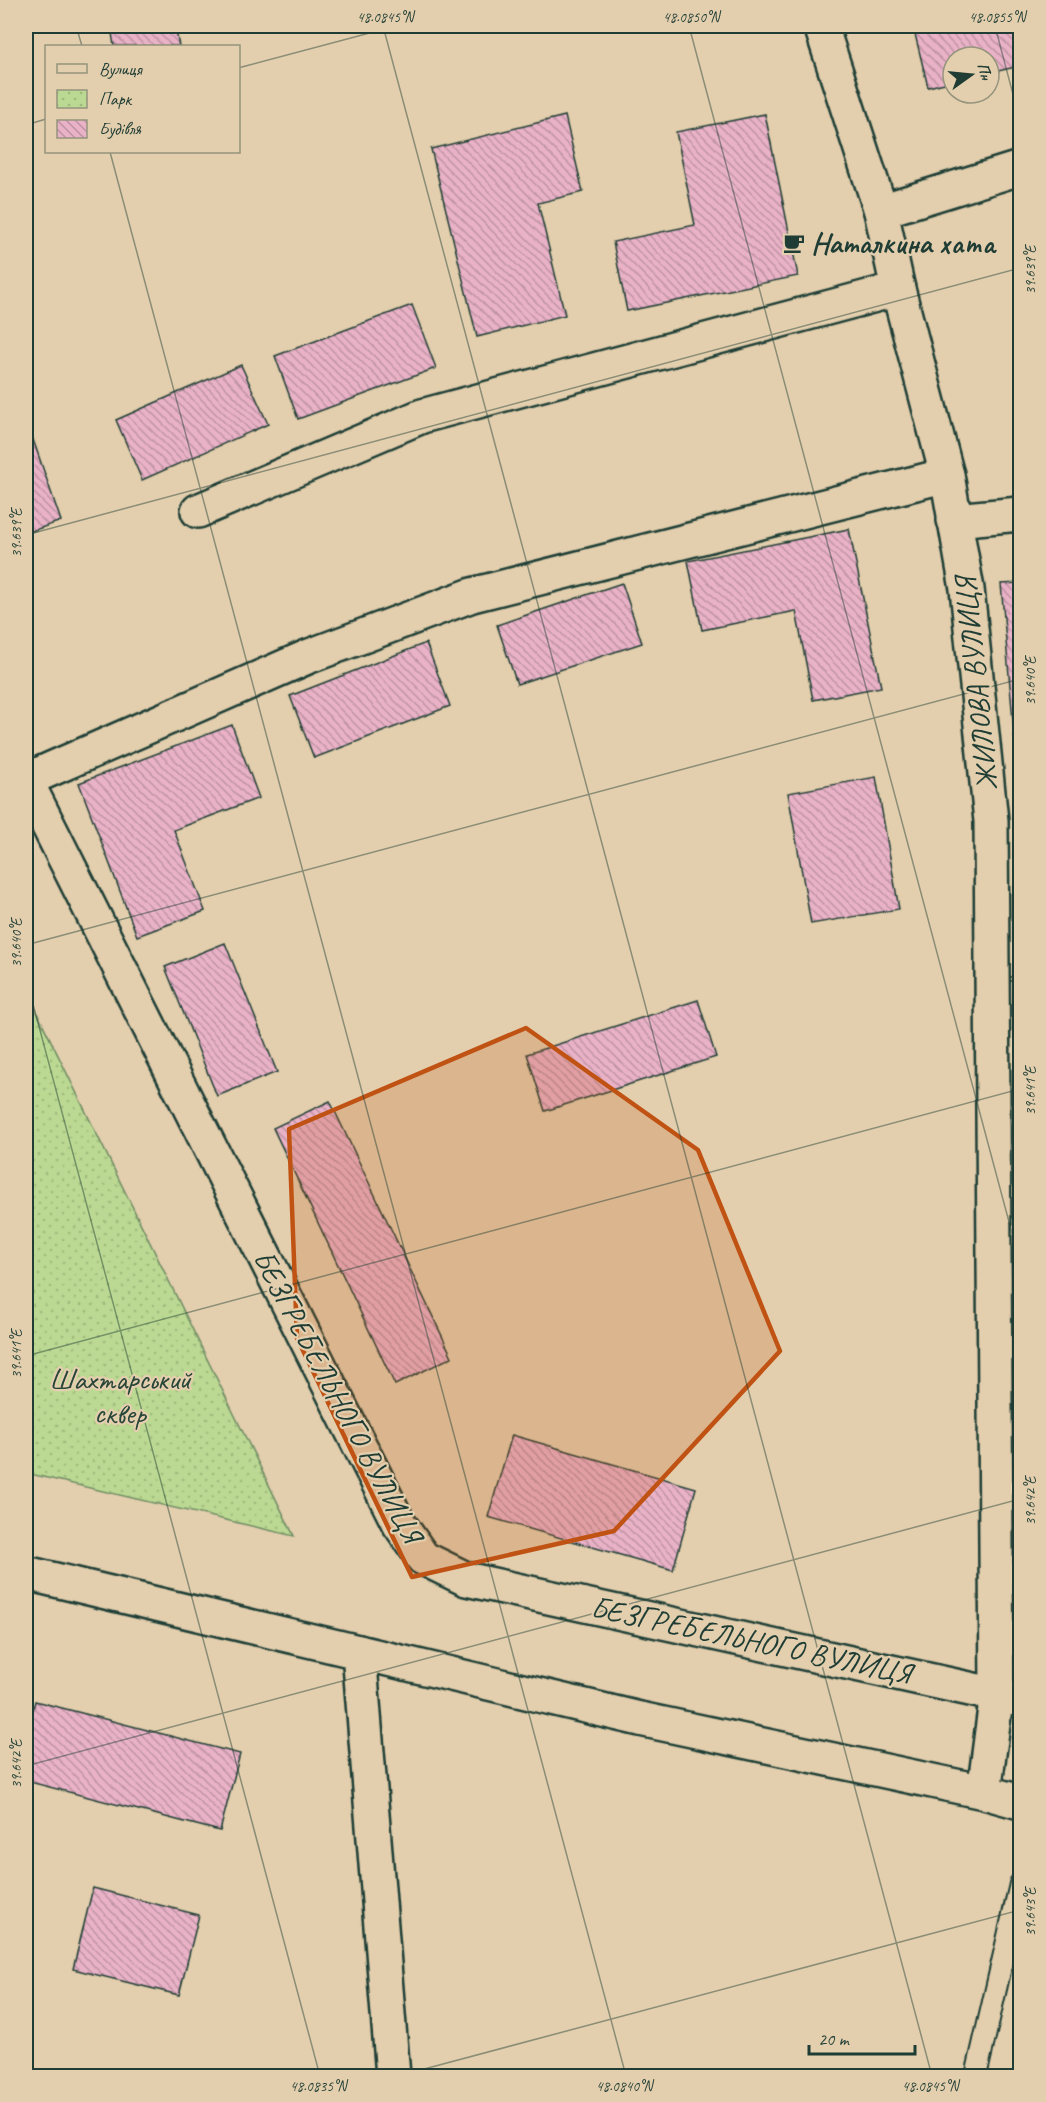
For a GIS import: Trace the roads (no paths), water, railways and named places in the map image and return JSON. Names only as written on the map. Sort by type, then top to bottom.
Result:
[{"type":"street","name":"ЖИЛОВА ВУЛИЦЯ","points":[[821,26],[881,211],[898,289],[946,475],[967,589],[991,821],[1009,1696],[984,1792]]},
{"type":"street","points":[[881,211],[1020,168]]},
{"type":"street","points":[[198,511],[422,416],[898,289]]},
{"type":"street","points":[[26,781],[307,657],[472,595],[946,475]]},
{"type":"street","points":[[954,520],[1020,514]]},
{"type":"street","name":"БЕЗГРЕБЕЛЬНОГО ВУЛИЦЯ","points":[[26,781],[398,1522],[423,1558],[466,1579],[1009,1696]]},
{"type":"street","points":[[26,1573],[640,1719],[984,1792],[1020,1802]]},
{"type":"street","points":[[359,1652],[393,2076]]},
{"type":"lane","points":[[976,2076],[1020,1884]]},
{"type":"place","name":"Наталкина хата","points":[[794,243]]},
{"type":"park label","name":"Шахтарський сквер","points":[[120,1396]]}]
